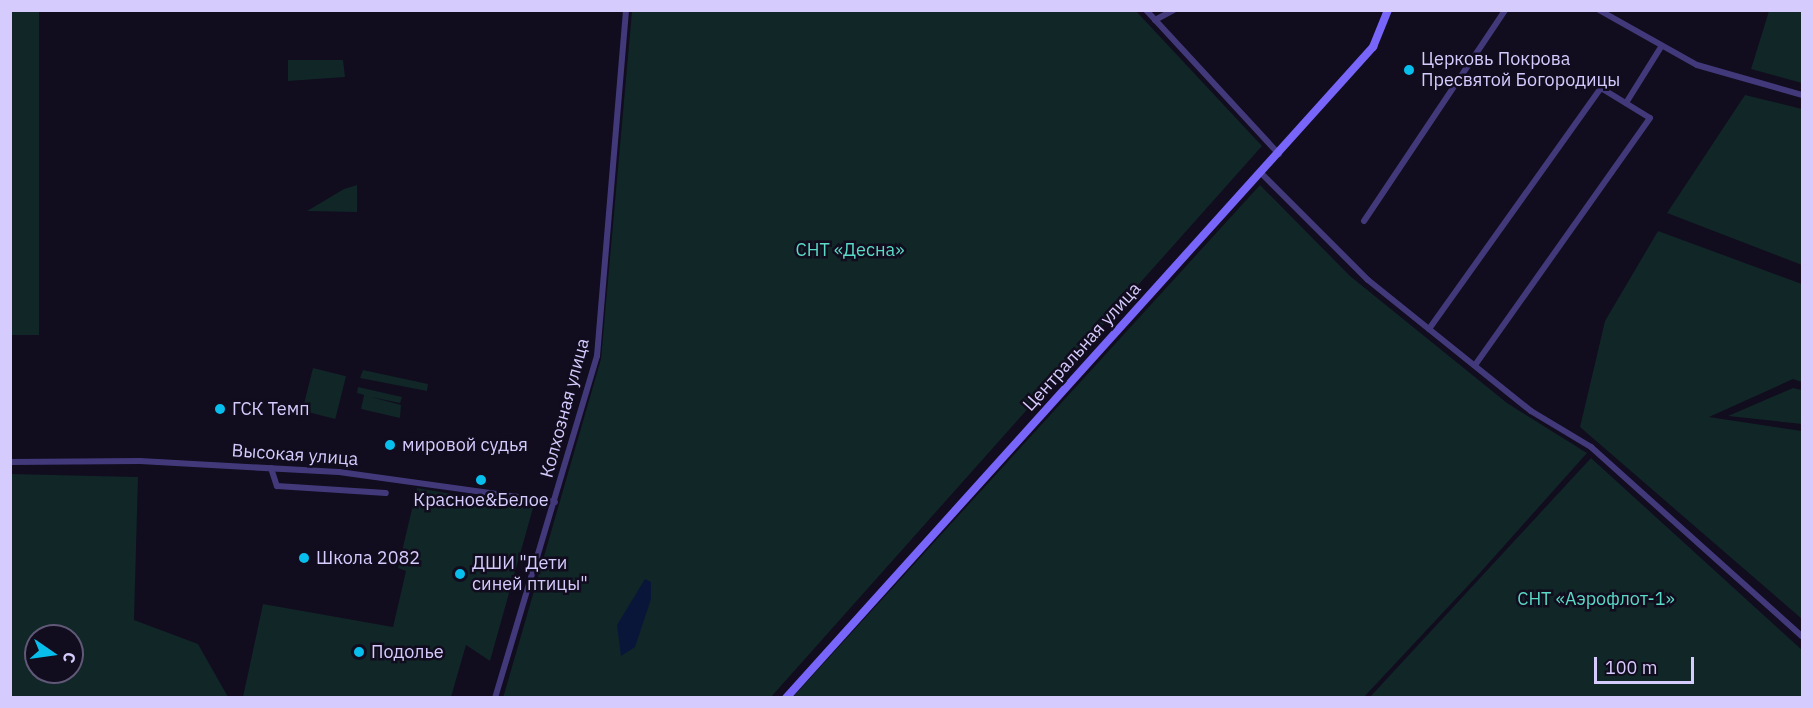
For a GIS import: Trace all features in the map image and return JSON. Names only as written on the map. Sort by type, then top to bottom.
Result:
[{"type":"street","name":"Колхозная улица","points":[[495,698],[555,502],[600,341],[626,10]]},
{"type":"street","points":[[1146,10],[1279,154]]},
{"type":"street","points":[[1155,20],[1174,10]]},
{"type":"street","name":"Центральная улица","points":[[786,698],[1279,154],[1373,47],[1388,10]]},
{"type":"street","points":[[1364,221],[1505,10]]},
{"type":"street","points":[[1599,10],[1661,47],[1697,65],[1803,95]]},
{"type":"street","points":[[1626,103],[1661,47]]},
{"type":"street","points":[[1429,329],[1601,88],[1650,118],[1475,365]]},
{"type":"street","points":[[1261,173],[1368,280],[1531,411],[1591,447],[1803,636]]},
{"type":"street","name":"Высокая улица","points":[[10,462],[140,460],[271,468],[421,480],[555,502]]},
{"type":"street","points":[[271,468],[277,486],[386,493]]},
{"type":"green space","points":[[10,11],[39,11],[39,335],[10,335]]},
{"type":"green space","name":"СНТ «Десна»","points":[[632,11],[1136,11],[1262,146],[771,697],[503,698],[601,359]]},
{"type":"green space","points":[[1769,11],[1802,11],[1802,83],[1751,69]]},
{"type":"green space","points":[[288,60],[343,60],[345,77],[288,81]]},
{"type":"green space","points":[[1745,95],[1802,109],[1802,265],[1667,213]]},
{"type":"green space","points":[[357,185],[357,212],[307,211],[344,189]]},
{"type":"green space","points":[[1260,185],[1350,276],[1507,403],[1587,453],[1478,575],[1364,697],[793,697]]},
{"type":"green space","points":[[1658,231],[1802,284],[1802,382],[1793,379],[1709,417],[1802,431],[1802,619],[1580,427],[1605,321]]},
{"type":"green space","points":[[313,368],[346,376],[335,419],[302,411]]},
{"type":"green space","points":[[363,370],[428,384],[427,391],[360,378]]},
{"type":"green space","points":[[358,387],[402,397],[400,403],[371,397],[401,405],[400,418],[361,409],[364,395],[357,393]]},
{"type":"green space","points":[[1793,388],[1802,390],[1802,424],[1728,416]]},
{"type":"green space","name":"СНТ «Аэрофлот-1»","points":[[1591,458],[1802,650],[1802,697],[1370,697]]},
{"type":"green space","points":[[11,474],[138,477],[134,620],[198,644],[228,697],[11,697]]},
{"type":"green space","points":[[417,488],[533,508],[490,661],[466,645],[451,697],[243,697],[263,604],[393,627],[406,571],[398,568]]},
{"type":"water","points":[[645,579],[651,582],[651,599],[635,647],[621,656],[617,625]]},
{"type":"place","name":"Церковь Покрова Пресвятой Богородицы","points":[[1409,70]]},
{"type":"place","name":"ГСК Темп","points":[[220,409]]},
{"type":"place","name":"мировой судья","points":[[390,445]]},
{"type":"place","name":"Красное&Белое","points":[[481,480]]},
{"type":"place","name":"Школа 2082","points":[[304,558]]},
{"type":"place","name":"ДШИ \"Дети синей птицы\"","points":[[460,574]]},
{"type":"place","name":"Подолье","points":[[359,652]]}]
